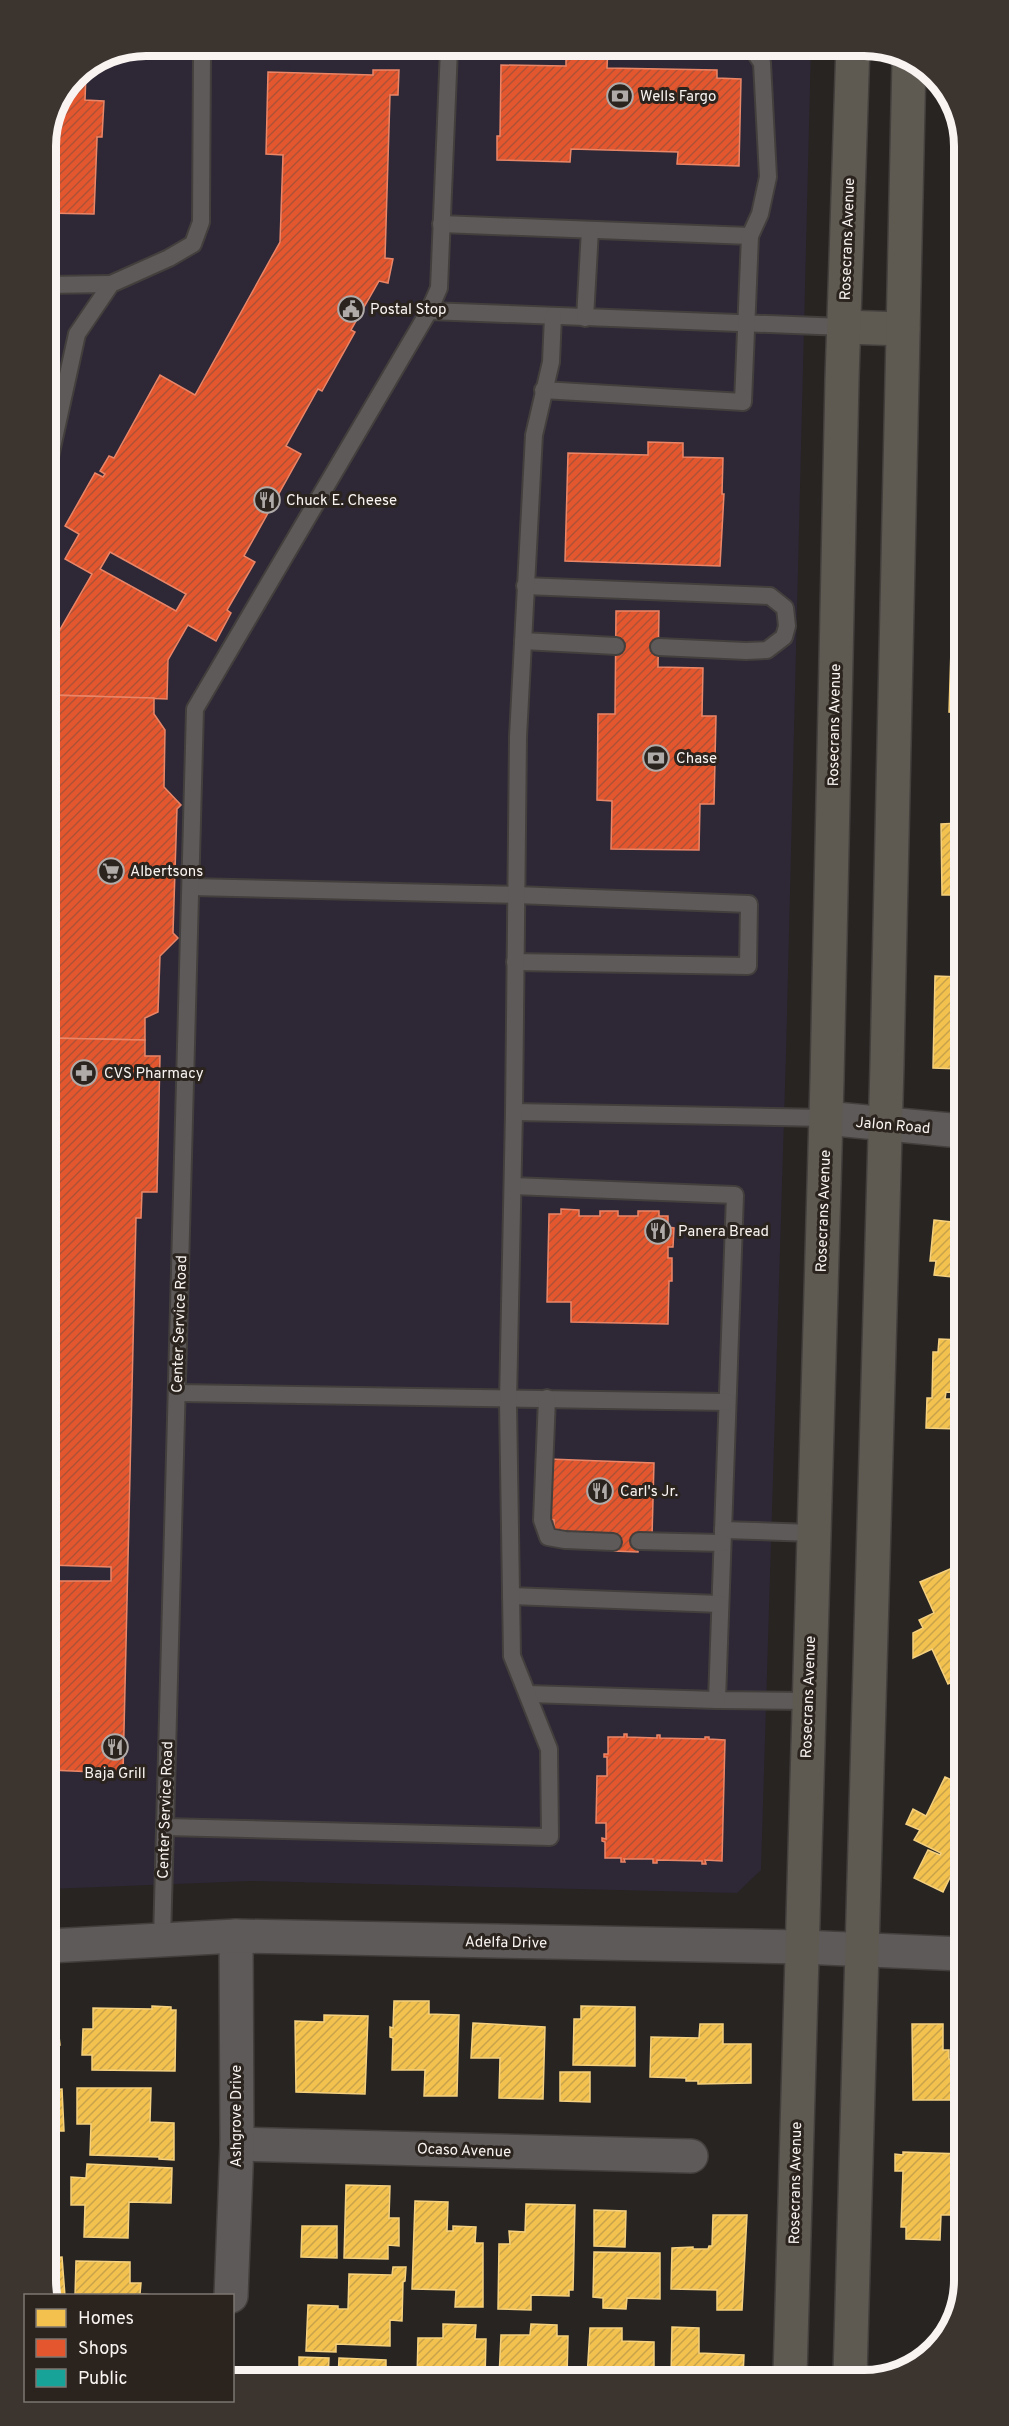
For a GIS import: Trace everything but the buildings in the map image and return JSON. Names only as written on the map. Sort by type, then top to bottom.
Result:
[{"type":"main road","name":"Rosecrans Avenue","points":[[790,2370],[853,56]]},
{"type":"main road","points":[[850,2370],[885,1124],[909,68]]},
{"type":"main road","points":[[844,327],[903,329]]},
{"type":"street","name":"Jalon Road","points":[[825,1118],[954,1130]]},
{"type":"street","name":"Adelfa Drive","points":[[56,1946],[236,1936],[801,1947],[954,1954]]},
{"type":"street","name":"Ashgrove Drive","points":[[231,2294],[237,2144],[236,1936]]},
{"type":"street","name":"Ocaso Avenue","points":[[237,2144],[691,2156]]},
{"type":"lane","points":[[56,285],[111,284],[193,244],[201,222],[202,56]]},
{"type":"lane","points":[[449,56],[439,288],[429,311],[844,327]]},
{"type":"lane","points":[[543,390],[743,402],[750,236],[760,214],[768,177],[762,63],[757,56]]},
{"type":"lane","points":[[441,224],[750,236]]},
{"type":"lane","points":[[585,318],[590,230]]},
{"type":"lane","points":[[56,430],[77,334],[111,284]]},
{"type":"lane","name":"Center Service Road","points":[[162,1940],[195,709],[429,311]]},
{"type":"lane","points":[[165,1827],[550,1837],[549,1749],[512,1656],[508,1397],[513,1186],[517,765],[534,435],[551,362],[553,316]]},
{"type":"lane","points":[[525,585],[770,596],[785,608],[787,626],[784,637],[767,650],[658,647]]},
{"type":"lane","points":[[523,641],[616,646]]},
{"type":"lane","points":[[191,888],[516,895],[749,904],[748,966],[515,962]]},
{"type":"lane","points":[[514,1112],[825,1118]]},
{"type":"lane","points":[[513,1186],[735,1195],[717,1700]]},
{"type":"lane","points":[[177,1393],[727,1402]]},
{"type":"lane","points":[[547,1398],[542,1520],[548,1537],[613,1542]]},
{"type":"lane","points":[[639,1541],[813,1533]]},
{"type":"lane","points":[[511,1596],[720,1604]]},
{"type":"lane","points":[[528,1694],[808,1701]]},
{"type":"shaded area","points":[[811,56],[786,1054],[761,1870],[737,1893],[251,1881],[56,1889],[56,139],[62,111],[71,95],[95,71],[111,62],[128,57]]},
{"type":"place","name":"Wells Fargo","points":[[620,96]]},
{"type":"place","name":"Postal Stop","points":[[351,309]]},
{"type":"place","name":"Chuck E. Cheese","points":[[267,500]]},
{"type":"place","name":"Chase","points":[[656,758]]},
{"type":"place","name":"Albertsons","points":[[111,871]]},
{"type":"place","name":"CVS Pharmacy","points":[[84,1073]]},
{"type":"place","name":"Panera Bread","points":[[658,1231]]},
{"type":"place","name":"Carl's Jr.","points":[[600,1491]]},
{"type":"place","name":"Baja Grill","points":[[115,1747]]}]
